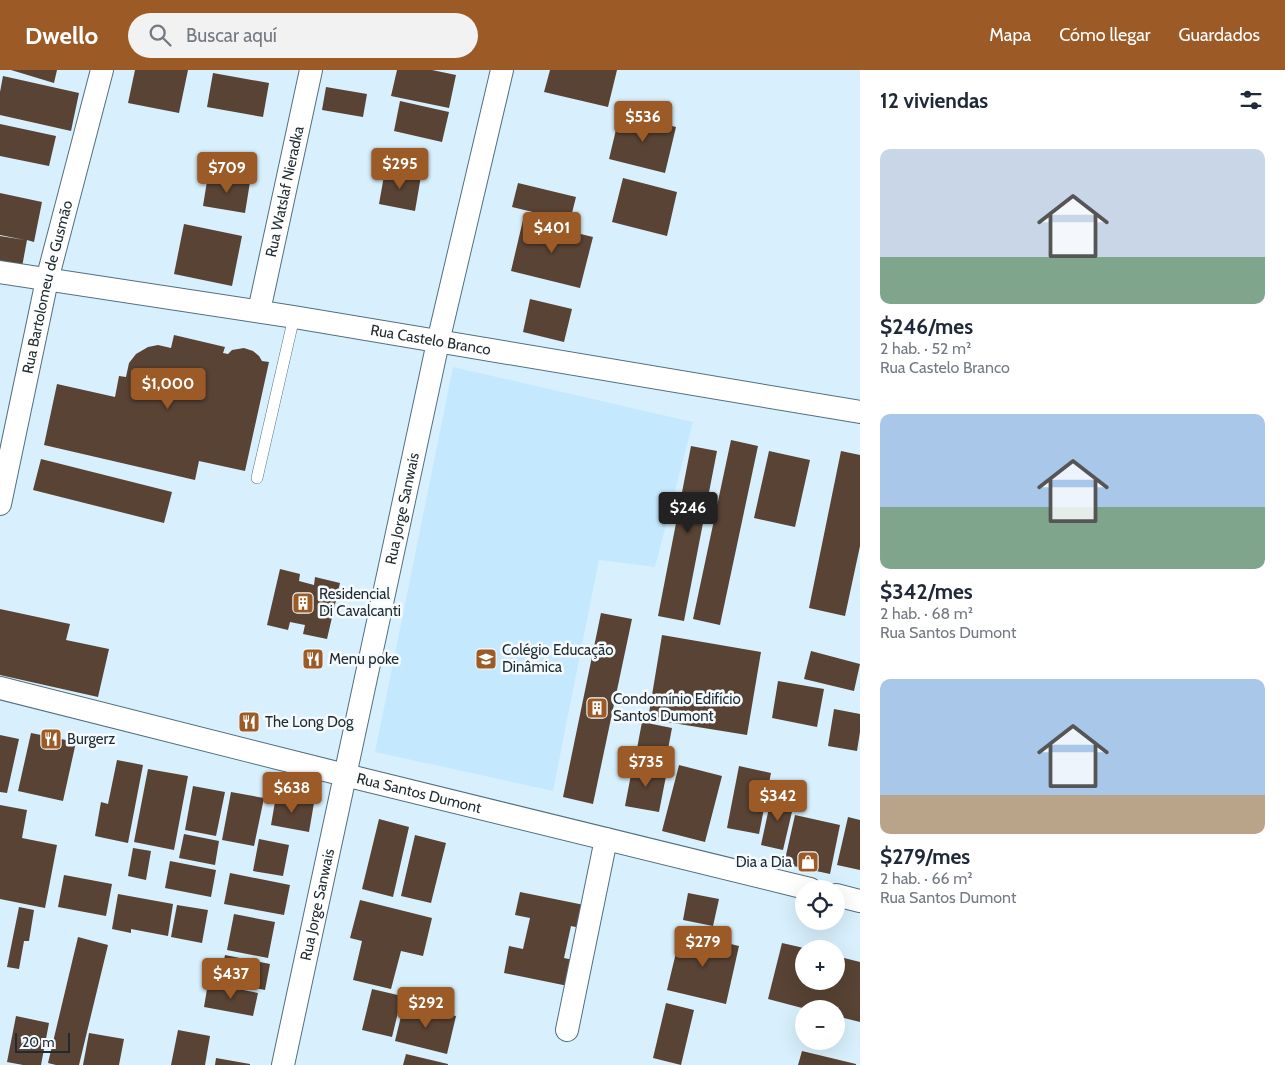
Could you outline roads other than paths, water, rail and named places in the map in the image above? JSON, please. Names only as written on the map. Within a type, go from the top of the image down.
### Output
[{"type":"street","name":"Rua Bartolomeu de Gusmão","points":[[0,504],[48,280],[102,70]]},
{"type":"street","name":"Rua Watslaf Nieradka","points":[[259,312],[311,70]]},
{"type":"street","name":"Rua Jorge Sanwais","points":[[282,1065],[438,342],[502,70]]},
{"type":"street","name":"Rua Castelo Branco","points":[[0,272],[294,317],[860,412]]},
{"type":"street","name":"Rua Santos Dumont","points":[[0,688],[795,885]]},
{"type":"street","points":[[567,1030],[606,839]]},
{"type":"street","points":[[845,897],[860,901]]},
{"type":"lane","points":[[257,478],[294,317]]},
{"type":"place","name":"Residencial Di Cavalcanti","points":[[303,603]]},
{"type":"place","name":"Menu poke","points":[[313,659]]},
{"type":"place","name":"Colégio Educação Dinâmica","points":[[486,659]]},
{"type":"place","name":"Condomínio Edifício Santos Dumont","points":[[597,708]]},
{"type":"place","name":"The Long Dog","points":[[249,722]]},
{"type":"place","name":"Burgerz","points":[[51,739]]},
{"type":"place","name":"Dia a Dia","points":[[808,862]]}]
